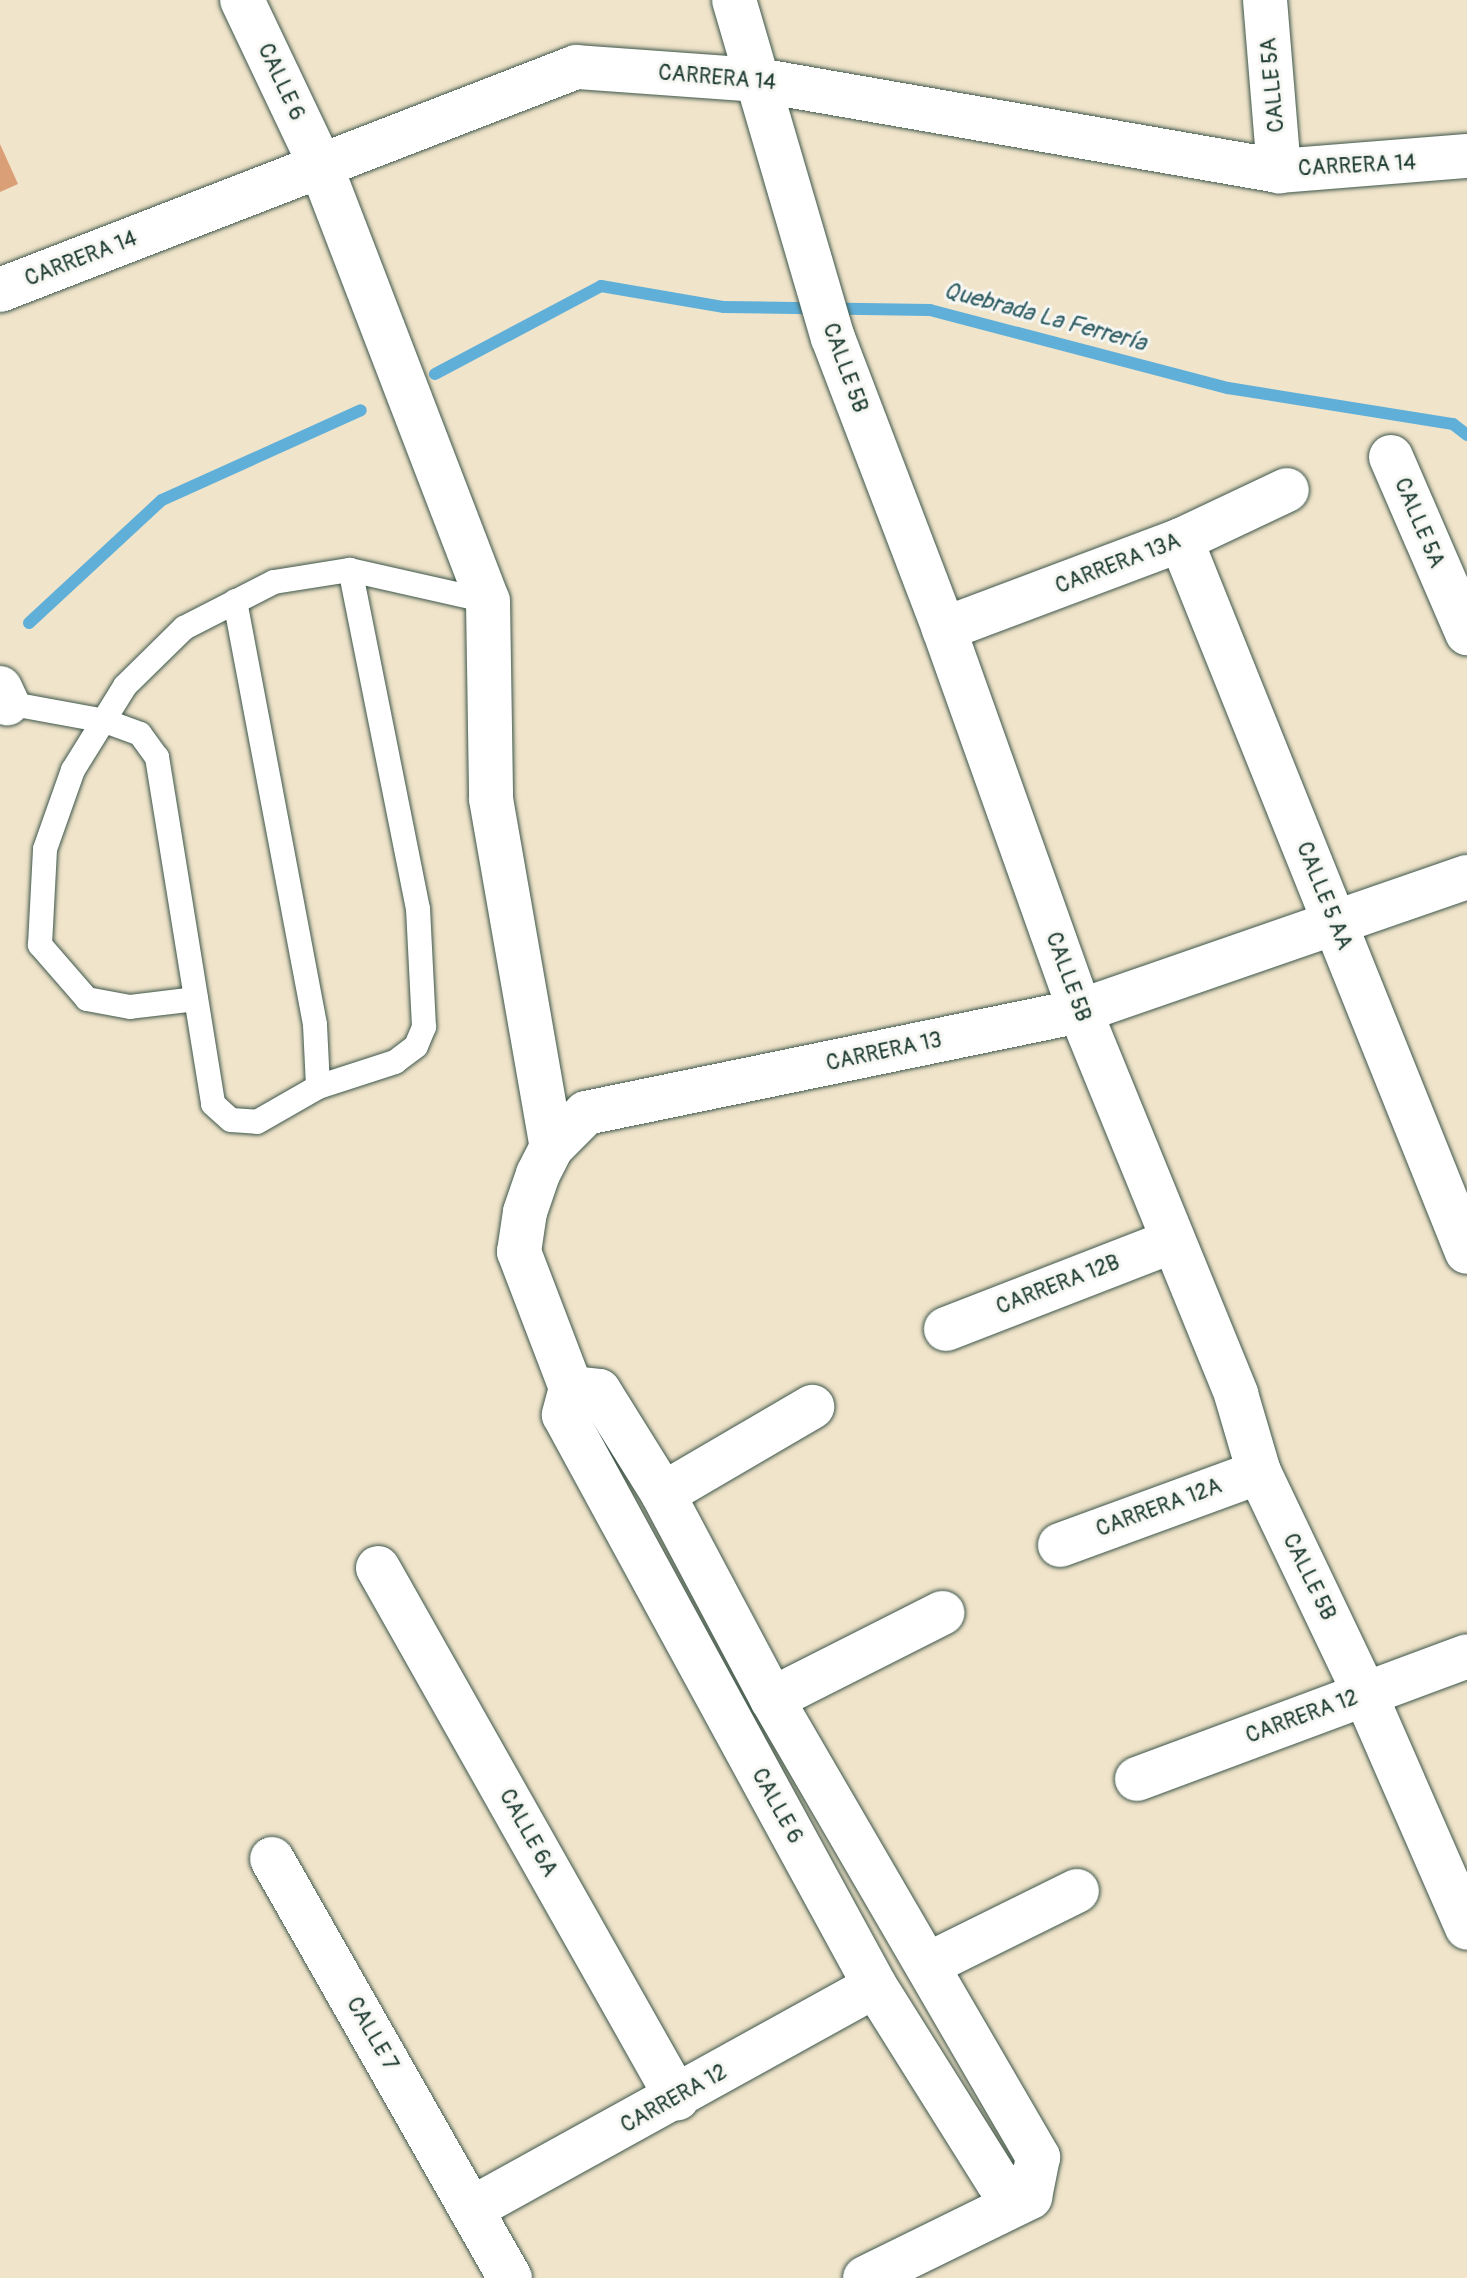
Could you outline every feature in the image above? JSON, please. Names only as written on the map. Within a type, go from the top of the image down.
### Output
[{"type":"street","name":"CALLE 6","points":[[242,0],[320,164],[488,601]]},
{"type":"street","name":"CALLE 5B","points":[[734,0],[833,338],[944,629],[1080,1011],[1170,1242],[1236,1394],[1259,1472],[1464,1910]]},
{"type":"street","name":"CALLE 5A","points":[[1265,0],[1279,171]]},
{"type":"street","name":"CARRERA 14","points":[[0,290],[271,188],[320,164],[576,67],[758,80],[1279,171],[1467,156]]},
{"type":"street","name":"CALLE 5A","points":[[1391,457],[1467,633]]},
{"type":"street","name":"CARRERA 13A","points":[[944,629],[1181,540],[1287,490]]},
{"type":"street","name":"CALLE 5 AA","points":[[1181,540],[1467,1252]]},
{"type":"street","points":[[488,601],[491,799],[552,1147]]},
{"type":"street","name":"CARRERA 13","points":[[571,1388],[519,1252],[525,1212],[552,1147],[586,1113],[1080,1011],[1336,925],[1467,877]]},
{"type":"street","name":"CARRERA 12B","points":[[946,1329],[1170,1242]]},
{"type":"street","name":"CALLE 6","points":[[571,1388],[564,1415],[875,1986],[998,2182],[1030,2197]]},
{"type":"street","points":[[571,1388],[599,1391],[663,1494],[772,1699],[929,1964],[1038,2157],[1030,2197],[865,2278]]},
{"type":"street","points":[[663,1494],[812,1407]]},
{"type":"street","name":"CARRERA 12A","points":[[1060,1545],[1259,1472]]},
{"type":"street","name":"CALLE 6A","points":[[378,1568],[677,2098]]},
{"type":"street","points":[[772,1699],[942,1613]]},
{"type":"street","name":"CARRERA 12","points":[[1137,1779],[1467,1656]]},
{"type":"street","name":"CALLE 7","points":[[272,1859],[510,2278]]},
{"type":"street","points":[[929,1964],[1077,1891]]},
{"type":"street","name":"CARRERA 12","points":[[471,2209],[875,1986]]},
{"type":"lane","points":[[3,696],[105,721],[140,734],[157,757],[213,1104],[231,1120],[257,1122],[318,1087],[395,1062],[416,1046],[424,1027],[418,909],[350,570]]},
{"type":"lane","points":[[196,999],[130,1007],[87,999],[40,945],[45,849],[73,770],[154,652],[184,628],[274,582],[350,570],[488,601]]},
{"type":"lane","points":[[235,601],[315,1025],[318,1087]]},
{"type":"building","points":[[0,144],[18,184],[0,192]]},
{"type":"waterway","name":"Quebrada La Ferrería","points":[[435,374],[601,286],[724,307],[930,310],[1228,388],[1453,424],[1467,435]]},
{"type":"waterway","name":"Quebrada La Ferrería","points":[[29,623],[162,500],[361,410]]}]
